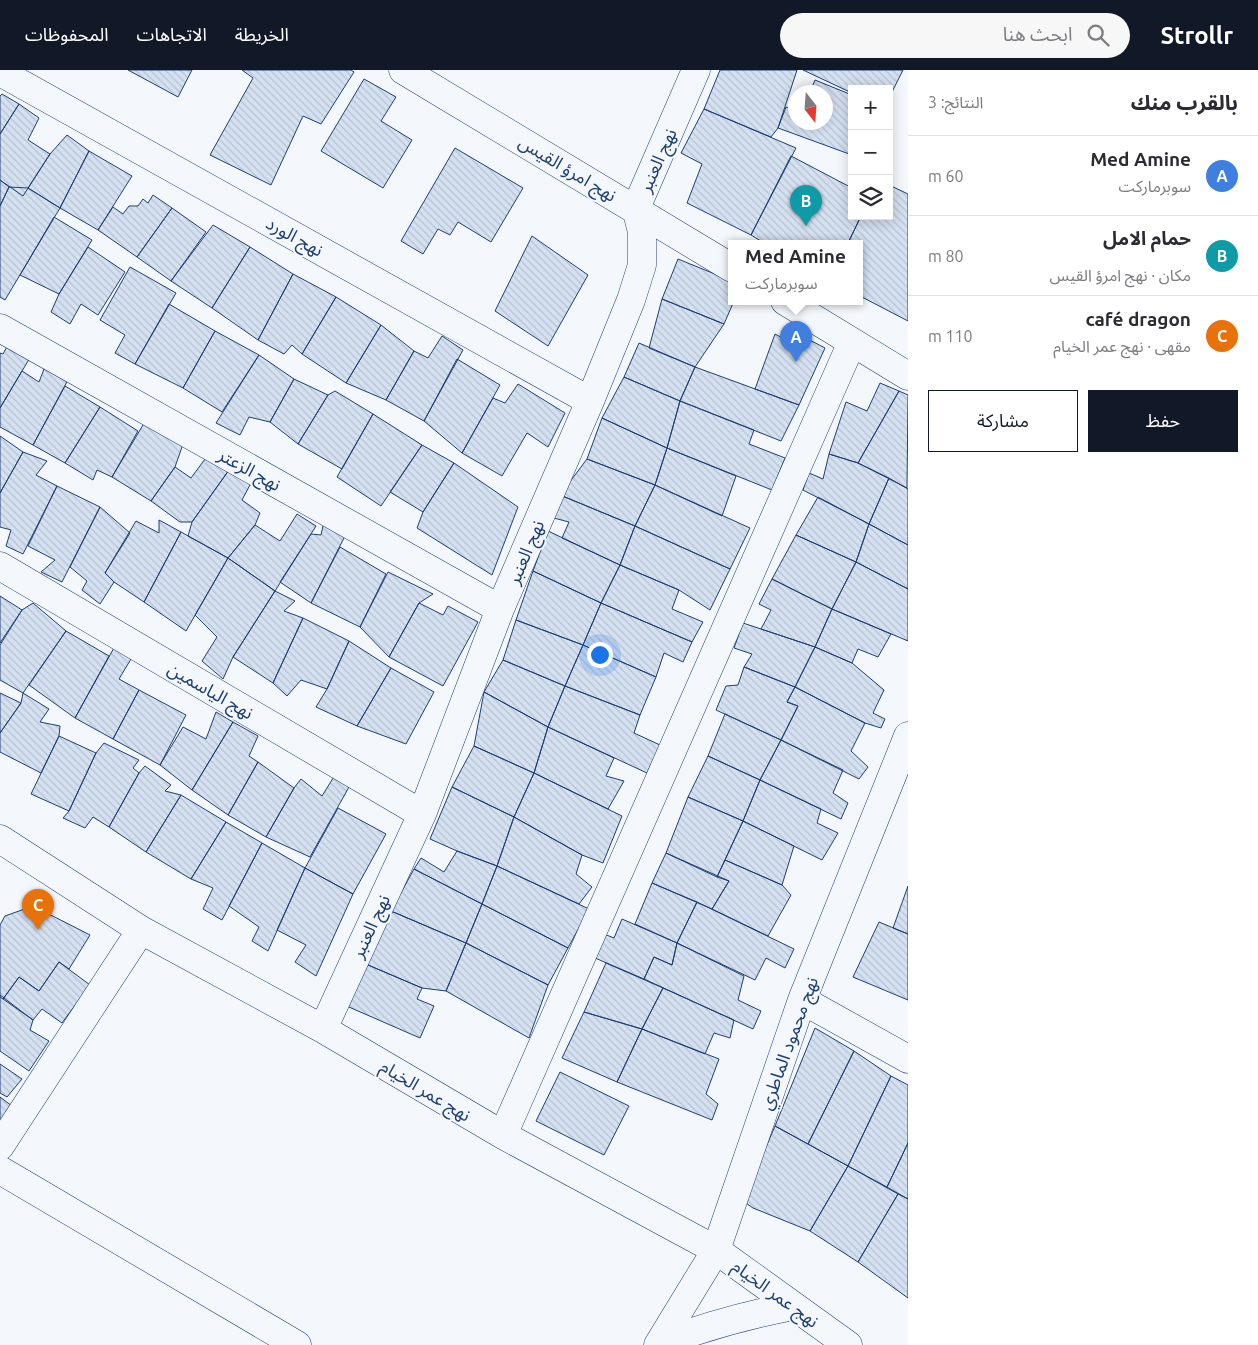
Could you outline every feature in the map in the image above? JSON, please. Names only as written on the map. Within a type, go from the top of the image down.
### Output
[{"type":"street","name":"نهج امرؤ القيس","points":[[404,70],[636,208],[728,266]]},
{"type":"street","name":"نهج العنبر","points":[[323,1029],[422,814],[500,609],[590,402],[631,300],[642,265],[642,232],[636,208],[696,70]]},
{"type":"street","name":"نهج الورد","points":[[0,72],[590,402]]},
{"type":"street","points":[[792,305],[908,376]]},
{"type":"street","name":"نهج الزعتر","points":[[0,328],[500,609]]},
{"type":"street","points":[[503,1135],[852,342]]},
{"type":"street","name":"نهج الياسمين","points":[[0,566],[422,814]]},
{"type":"street","name":"نهج محمود الماطري","points":[[659,1344],[716,1250],[802,1000],[908,736]]},
{"type":"street","name":"نهج عمر الخيام","points":[[0,840],[141,930],[323,1029],[503,1135],[716,1250],[848,1345]]},
{"type":"street","points":[[0,1146],[141,930]]},
{"type":"street","points":[[802,1000],[908,1059]]},
{"type":"street","points":[[0,1170],[297,1345]]},
{"type":"street","points":[[659,1344],[703,1327],[793,1306]]},
{"type":"building","points":[[128,70],[192,70],[178,97]]},
{"type":"building","points":[[242,70],[351,70],[354,72],[321,124],[303,116],[271,185],[210,155],[253,78]]},
{"type":"building","points":[[720,70],[797,70],[792,85],[788,85],[788,97],[778,128],[771,137],[704,109]]},
{"type":"building","points":[[803,70],[903,70],[893,90],[893,85],[848,85],[848,91]]},
{"type":"building","points":[[364,79],[396,97],[381,121],[412,140],[383,188],[321,151]]},
{"type":"building","points":[[815,80],[827,85],[813,85]]},
{"type":"building","points":[[833,87],[848,93],[848,154],[778,128],[786,107],[788,108],[788,130],[833,130]]},
{"type":"building","points":[[2,94],[19,104],[0,134],[0,96]]},
{"type":"building","points":[[19,104],[39,118],[28,140],[50,154],[23,196],[0,180],[0,134]]},
{"type":"building","points":[[704,109],[796,148],[751,235],[687,203],[702,164],[681,153]]},
{"type":"building","points":[[67,135],[89,151],[60,208],[28,188],[50,154]]},
{"type":"building","points":[[455,148],[523,188],[491,242],[458,222],[450,235],[438,229],[423,254],[401,241]]},
{"type":"building","points":[[89,151],[132,176],[98,230],[60,208]]},
{"type":"building","points":[[791,156],[848,186],[848,220],[859,220],[849,240],[759,240],[751,235]]},
{"type":"building","points":[[0,180],[9,187],[0,206]]},
{"type":"building","points":[[9,187],[28,188],[60,208],[5,300],[0,297],[0,206]]},
{"type":"building","points":[[893,187],[908,194],[908,321],[863,298],[863,240],[849,240],[859,220],[893,220]]},
{"type":"building","points":[[153,195],[172,208],[137,257],[98,230],[113,207],[123,214],[129,206],[138,206],[143,199],[148,203]]},
{"type":"building","points":[[172,208],[206,232],[171,281],[137,257]]},
{"type":"building","points":[[54,217],[92,240],[59,294],[20,275]]},
{"type":"building","points":[[213,225],[250,247],[212,308],[171,281]]},
{"type":"building","points":[[532,236],[588,275],[548,346],[495,311]]},
{"type":"building","points":[[88,247],[125,272],[98,315],[81,304],[70,324],[51,312],[59,294]]},
{"type":"building","points":[[250,247],[293,274],[258,340],[212,308]]},
{"type":"building","points":[[678,259],[728,279],[728,305],[732,305],[724,324],[662,299]]},
{"type":"building","points":[[130,267],[176,293],[135,364],[115,353],[125,335],[100,320]]},
{"type":"building","points":[[293,274],[336,297],[302,354],[292,345],[284,354],[258,340]]},
{"type":"building","points":[[336,297],[381,325],[346,383],[302,354]]},
{"type":"building","points":[[662,299],[724,324],[695,367],[649,348]]},
{"type":"building","points":[[169,304],[215,331],[183,388],[135,364]]},
{"type":"building","points":[[381,325],[414,351],[386,400],[346,383]]},
{"type":"building","points":[[215,331],[259,355],[222,412],[183,388]]},
{"type":"building","points":[[775,334],[800,347],[802,336],[825,348],[799,405],[755,389]]},
{"type":"building","points":[[442,336],[463,350],[424,421],[386,400],[414,351],[428,358]]},
{"type":"building","points":[[9,343],[31,356],[0,408],[0,353],[3,354]]},
{"type":"building","points":[[639,343],[695,367],[680,401],[624,377]]},
{"type":"building","points":[[259,355],[294,379],[270,422],[249,417],[240,435],[216,423]]},
{"type":"building","points":[[457,359],[500,385],[462,453],[424,421]]},
{"type":"building","points":[[46,364],[69,378],[33,445],[0,427],[0,408],[22,371],[39,382]]},
{"type":"building","points":[[695,367],[799,405],[781,441],[680,401]]},
{"type":"building","points":[[624,377],[680,401],[667,448],[602,418]]},
{"type":"building","points":[[294,379],[328,395],[298,444],[270,422]]},
{"type":"building","points":[[880,383],[899,391],[858,463],[829,454],[846,402],[867,411]]},
{"type":"building","points":[[518,384],[565,413],[548,447],[527,433],[502,476],[462,453],[493,398],[505,403]]},
{"type":"building","points":[[65,386],[100,407],[65,463],[33,445]]},
{"type":"building","points":[[335,391],[373,414],[342,469],[298,444],[328,395]]},
{"type":"building","points":[[899,391],[908,395],[907,488],[858,463]]},
{"type":"building","points":[[680,401],[754,430],[749,444],[785,458],[772,490],[667,448]]},
{"type":"building","points":[[100,407],[138,431],[112,477],[97,470],[93,480],[65,463]]},
{"type":"building","points":[[373,414],[422,445],[381,506],[337,477]]},
{"type":"building","points":[[602,418],[667,448],[655,485],[587,459]]},
{"type":"building","points":[[146,420],[183,444],[175,467],[151,501],[112,477]]},
{"type":"building","points":[[0,436],[23,452],[0,493]]},
{"type":"building","points":[[422,445],[454,463],[423,512],[390,492]]},
{"type":"building","points":[[667,448],[736,476],[722,516],[655,485]]},
{"type":"building","points":[[23,452],[47,461],[36,475],[57,486],[23,554],[6,546],[11,530],[0,527],[0,493]]},
{"type":"building","points":[[829,454],[858,463],[889,478],[869,524],[803,490],[809,473],[823,479]]},
{"type":"building","points":[[208,455],[229,470],[192,522],[180,522],[151,501],[175,467],[191,478]]},
{"type":"building","points":[[587,459],[655,485],[635,526],[560,495]]},
{"type":"building","points":[[454,463],[518,507],[492,575],[417,528],[423,512]]},
{"type":"building","points":[[229,470],[251,483],[242,500],[260,513],[255,525],[228,558],[188,536],[192,522]]},
{"type":"building","points":[[889,478],[908,489],[908,545],[869,524]]},
{"type":"building","points":[[655,485],[750,528],[730,569],[635,526]]},
{"type":"building","points":[[57,486],[100,507],[62,582],[41,572],[55,560],[28,546]]},
{"type":"building","points":[[560,495],[635,526],[620,565],[562,538],[569,522],[550,517]]},
{"type":"building","points":[[818,497],[869,524],[856,562],[796,535]]},
{"type":"building","points":[[100,507],[130,533],[105,573],[114,582],[100,604],[82,590],[87,581],[70,567]]},
{"type":"building","points":[[297,514],[316,526],[275,591],[228,558],[255,525],[280,541]]},
{"type":"building","points":[[159,520],[181,532],[144,602],[114,582],[105,573],[136,521],[159,533]]},
{"type":"building","points":[[324,521],[346,534],[311,603],[280,582],[311,534],[321,535]]},
{"type":"building","points":[[869,524],[908,545],[908,589],[856,562]]},
{"type":"building","points":[[635,526],[730,569],[710,610],[679,590],[620,565]]},
{"type":"building","points":[[548,531],[620,565],[601,603],[533,571]]},
{"type":"building","points":[[181,532],[228,558],[186,631],[144,602]]},
{"type":"building","points":[[796,535],[856,562],[832,609],[772,579]]},
{"type":"building","points":[[340,547],[386,574],[360,627],[311,603]]},
{"type":"building","points":[[228,558],[275,591],[233,657],[223,679],[202,661],[217,637],[195,615]]},
{"type":"building","points":[[856,562],[908,589],[908,641],[832,609]]},
{"type":"building","points":[[620,565],[679,590],[672,609],[703,622],[692,642],[601,603]]},
{"type":"building","points":[[533,571],[601,603],[583,645],[516,620]]},
{"type":"building","points":[[388,572],[433,594],[419,603],[389,657],[360,627]]},
{"type":"building","points":[[772,579],[832,609],[815,647],[761,629],[771,610],[759,604]]},
{"type":"building","points":[[275,591],[295,601],[284,611],[303,618],[273,683],[233,657]]},
{"type":"building","points":[[0,596],[22,610],[0,643]]},
{"type":"building","points":[[33,603],[66,631],[23,693],[0,680],[0,645],[22,610]]},
{"type":"building","points":[[419,603],[443,615],[448,606],[478,622],[443,686],[389,657]]},
{"type":"building","points":[[601,603],[692,642],[683,662],[664,653],[656,677],[583,645]]},
{"type":"building","points":[[832,609],[891,634],[878,657],[858,649],[852,663],[815,647]]},
{"type":"building","points":[[303,618],[349,641],[327,689],[301,680],[287,696],[273,683]]},
{"type":"building","points":[[516,620],[583,645],[565,686],[503,660]]},
{"type":"building","points":[[743,623],[815,647],[795,687],[744,667],[752,654],[734,648]]},
{"type":"building","points":[[66,631],[109,656],[75,718],[29,685]]},
{"type":"building","points":[[349,641],[391,668],[357,726],[316,707],[327,689]]},
{"type":"building","points":[[583,645],[656,677],[640,715],[565,686]]},
{"type":"building","points":[[115,646],[131,659],[119,679],[139,690],[113,739],[75,718]]},
{"type":"building","points":[[815,647],[852,663],[884,690],[873,713],[885,719],[881,728],[865,723],[795,687]]},
{"type":"building","points":[[503,660],[565,686],[548,727],[484,692]]},
{"type":"building","points":[[744,667],[795,687],[787,702],[798,706],[781,740],[716,710],[726,686],[738,685]]},
{"type":"building","points":[[391,668],[434,692],[406,744],[357,726]]},
{"type":"building","points":[[565,686],[640,715],[634,733],[660,745],[647,773],[548,727]]},
{"type":"building","points":[[795,687],[865,723],[851,751],[868,767],[859,779],[781,740],[798,706],[787,702]]},
{"type":"building","points":[[139,690],[186,715],[160,765],[113,739]]},
{"type":"building","points":[[484,692],[548,727],[534,773],[474,746]]},
{"type":"building","points":[[0,693],[21,703],[0,733]]},
{"type":"building","points":[[23,693],[49,709],[40,722],[60,726],[59,736],[41,773],[0,752],[0,733],[21,703]]},
{"type":"building","points":[[216,712],[233,722],[192,790],[160,765],[183,727],[206,739]]},
{"type":"building","points":[[725,714],[781,740],[760,780],[708,756]]},
{"type":"building","points":[[233,722],[258,736],[249,756],[258,762],[228,815],[192,790]]},
{"type":"building","points":[[548,727],[614,758],[606,776],[624,781],[608,809],[534,773]]},
{"type":"building","points":[[59,736],[96,753],[69,811],[31,794]]},
{"type":"building","points":[[781,740],[843,770],[833,793],[848,803],[841,819],[760,780]]},
{"type":"building","points":[[104,743],[139,760],[133,768],[139,773],[109,827],[93,817],[85,828],[63,818],[69,811],[96,753]]},
{"type":"building","points":[[474,746],[534,773],[514,817],[452,787]]},
{"type":"building","points":[[708,756],[760,780],[743,821],[688,797]]},
{"type":"building","points":[[258,762],[294,788],[266,837],[228,815]]},
{"type":"building","points":[[145,766],[171,785],[165,791],[181,795],[146,852],[109,827],[139,773]]},
{"type":"building","points":[[534,773],[622,816],[603,863],[582,855],[514,817]]},
{"type":"building","points":[[335,775],[349,787],[310,857],[266,837],[301,779],[322,796]]},
{"type":"building","points":[[760,780],[821,809],[817,823],[838,833],[822,860],[743,821]]},
{"type":"building","points":[[452,787],[514,817],[497,866],[430,839]]},
{"type":"building","points":[[181,795],[226,822],[191,879],[146,852]]},
{"type":"building","points":[[688,797],[743,821],[717,877],[666,853]]},
{"type":"building","points":[[338,808],[386,834],[353,894],[305,868]]},
{"type":"building","points":[[514,817],[582,855],[576,874],[592,887],[579,904],[497,866]]},
{"type":"building","points":[[743,821],[794,846],[782,885],[725,860]]},
{"type":"building","points":[[226,822],[262,843],[222,920],[203,909],[213,888],[191,879]]},
{"type":"building","points":[[262,843],[305,868],[268,951],[252,941],[259,927],[229,906]]},
{"type":"building","points":[[457,851],[497,866],[482,904],[414,869],[421,858],[444,872]]},
{"type":"building","points":[[666,853],[729,881],[712,909],[652,883]]},
{"type":"building","points":[[725,860],[782,885],[791,895],[768,936],[712,909],[729,881],[717,877]]},
{"type":"building","points":[[497,866],[589,909],[568,948],[482,904]]},
{"type":"building","points":[[305,868],[353,894],[316,976],[295,962],[306,945],[277,930]]},
{"type":"building","points":[[414,869],[482,904],[466,943],[391,911]]},
{"type":"building","points":[[652,883],[697,902],[677,943],[635,924]]},
{"type":"building","points":[[908,886],[908,934],[893,928]]},
{"type":"building","points":[[697,902],[794,949],[785,968],[766,958],[755,980],[677,943]]},
{"type":"building","points":[[482,904],[568,948],[548,985],[466,943]]},
{"type":"building","points":[[33,906],[90,935],[69,969],[59,962],[39,991],[19,977],[3,999],[0,997],[0,925],[5,916]]},
{"type":"building","points":[[391,911],[466,943],[446,991],[422,988],[361,962]]},
{"type":"building","points":[[622,919],[677,943],[672,965],[654,957],[644,979],[588,955],[599,932],[614,938]]},
{"type":"building","points":[[879,922],[908,934],[908,1000],[853,977]]},
{"type":"building","points":[[466,943],[548,985],[529,1038],[446,991]]},
{"type":"building","points":[[677,943],[744,976],[738,1000],[761,1011],[753,1029],[644,979],[654,957],[672,965]]},
{"type":"building","points":[[59,962],[90,985],[62,1023],[42,1009],[33,1020],[3,999],[19,977],[39,991]]},
{"type":"building","points":[[361,962],[422,988],[417,999],[434,1006],[420,1038],[342,1004]]},
{"type":"building","points":[[606,963],[663,988],[642,1029],[584,1012]]},
{"type":"building","points":[[663,988],[734,1020],[730,1038],[714,1033],[705,1054],[642,1029]]},
{"type":"building","points":[[0,995],[33,1020],[30,1030],[49,1041],[29,1071],[0,1051]]},
{"type":"building","points":[[584,1012],[642,1029],[617,1082],[562,1058]]},
{"type":"building","points":[[815,1028],[854,1051],[808,1144],[775,1126]]},
{"type":"building","points":[[642,1029],[719,1059],[706,1094],[718,1104],[712,1120],[617,1082]]},
{"type":"building","points":[[854,1051],[891,1076],[848,1166],[808,1144]]},
{"type":"building","points":[[0,1064],[22,1079],[7,1097],[0,1093]]},
{"type":"building","points":[[560,1072],[629,1106],[604,1155],[536,1121]]},
{"type":"building","points":[[891,1076],[908,1085],[908,1143],[887,1187],[848,1166]]},
{"type":"building","points":[[0,1097],[12,1106],[0,1124]]},
{"type":"building","points":[[775,1126],[848,1166],[810,1231],[753,1208],[743,1201]]},
{"type":"building","points":[[908,1143],[908,1199],[887,1187]]},
{"type":"building","points":[[848,1166],[898,1194],[858,1262],[810,1231]]},
{"type":"building","points":[[898,1194],[908,1199],[908,1298],[858,1262]]},
{"type":"place","name":"حمام الامل","points":[[806,226]]},
{"type":"place","name":"Med Amine","points":[[796,362]]},
{"type":"place","name":"café dragon","points":[[38,930]]}]
